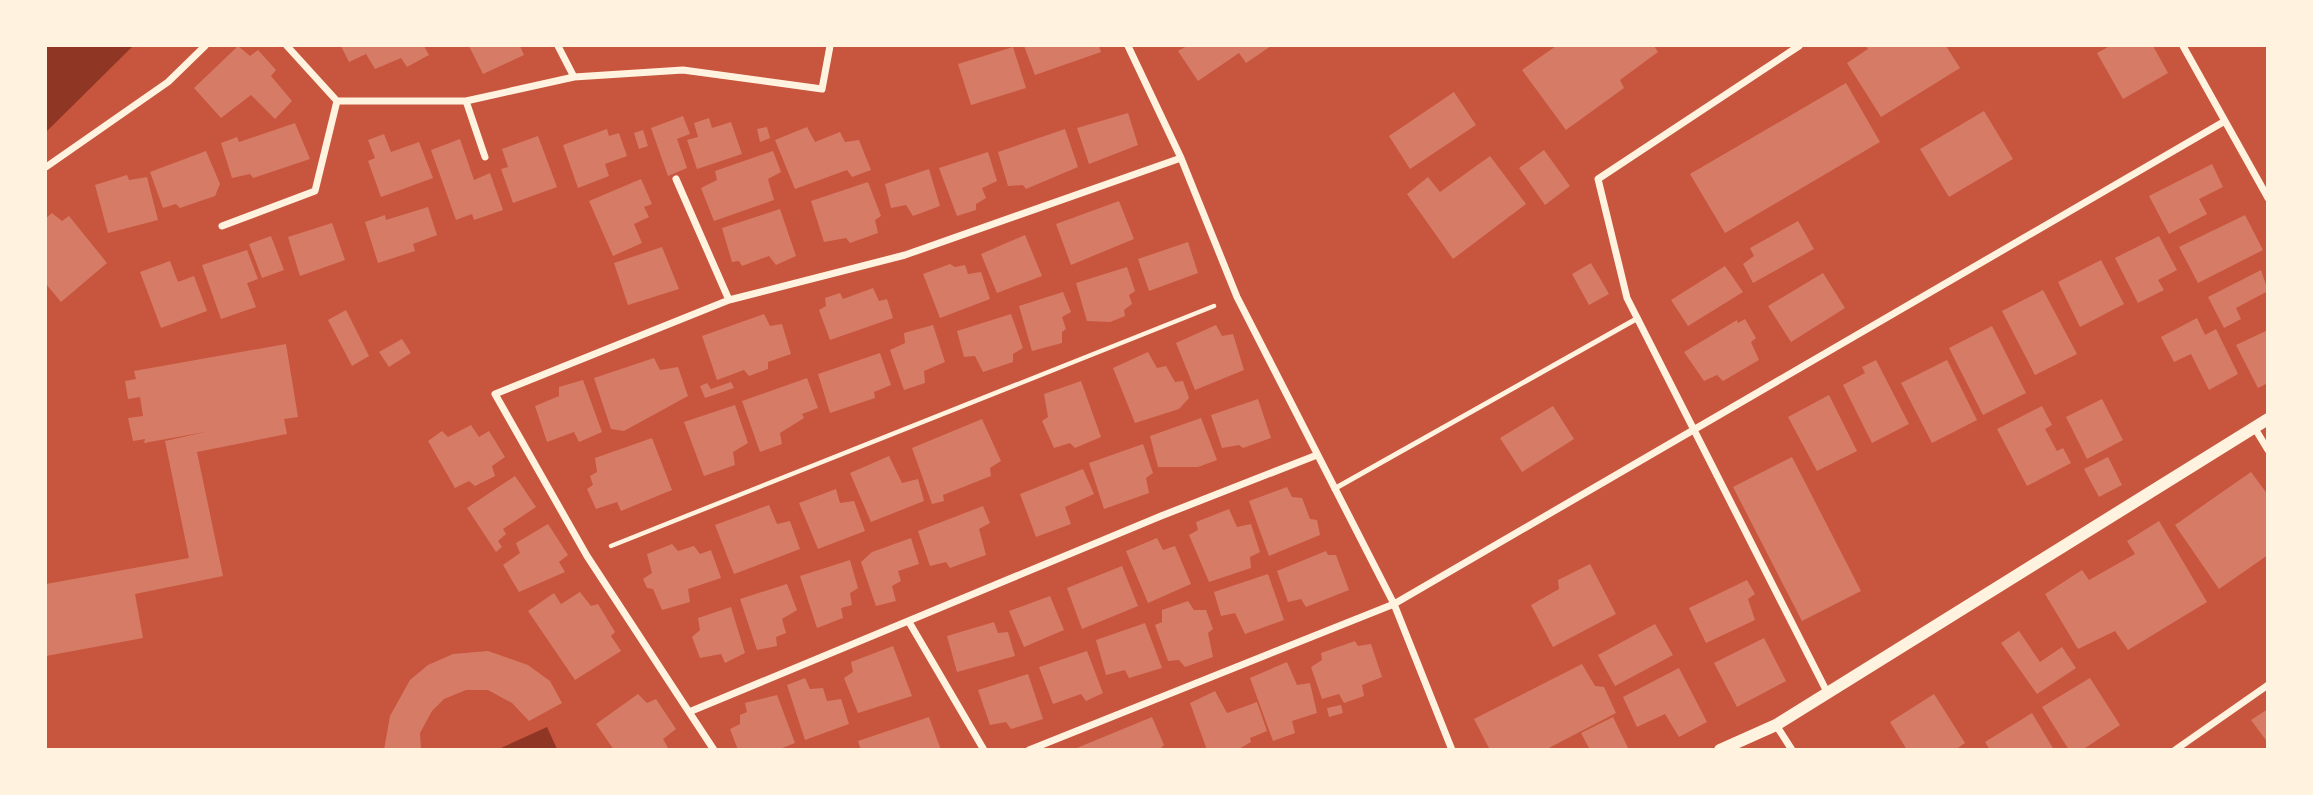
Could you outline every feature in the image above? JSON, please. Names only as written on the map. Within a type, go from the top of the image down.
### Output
[{"type":"street","points":[[46,167],[169,82],[205,46]]},
{"type":"street","points":[[287,46],[337,101],[466,101],[573,77],[683,70],[822,89],[830,46]]},
{"type":"street","points":[[558,46],[573,77]]},
{"type":"street","points":[[1128,46],[1181,158],[1237,297],[1394,604],[1451,750]]},
{"type":"street","points":[[1799,46],[1598,179],[1627,298],[1827,692]]},
{"type":"street","points":[[2183,46],[2267,198]]},
{"type":"street","points":[[222,226],[315,191],[337,101]]},
{"type":"street","points":[[466,101],[485,157]]},
{"type":"street","points":[[1029,750],[1394,604],[2225,121]]},
{"type":"street","points":[[714,750],[587,556],[495,394],[729,300],[905,255],[1181,158]]},
{"type":"street","points":[[676,179],[729,300]]},
{"type":"street","points":[[1720,750],[1776,725],[2267,419]]},
{"type":"street","points":[[2254,427],[2267,450]]},
{"type":"street","points":[[690,712],[1161,516],[1317,455]]},
{"type":"street","points":[[909,622],[984,750]]},
{"type":"street","points":[[2175,750],[2267,685]]},
{"type":"street","points":[[1776,725],[1792,750]]},
{"type":"lane","points":[[1334,489],[1638,318]]},
{"type":"path","points":[[587,556],[1237,297]]},
{"type":"shaded area","points":[[46,46],[133,46],[46,132]]},
{"type":"shaded area","points":[[547,727],[557,749],[501,748]]},
{"type":"building","points":[[238,46],[250,56],[258,50],[276,70],[271,76],[292,101],[275,119],[251,95],[221,118],[194,88]]},
{"type":"building","points":[[341,46],[424,46],[429,55],[407,67],[401,58],[375,69],[366,54],[349,62]]},
{"type":"building","points":[[469,46],[520,46],[524,55],[483,74]]},
{"type":"building","points":[[1024,46],[1099,46],[1101,52],[1035,75]]},
{"type":"building","points":[[1187,46],[1271,46],[1246,63],[1239,53],[1198,81],[1178,51]]},
{"type":"building","points":[[1556,46],[1654,46],[1658,52],[1620,80],[1624,88],[1566,130],[1522,70]]},
{"type":"building","points":[[1866,46],[1946,46],[1960,68],[1881,117],[1847,63],[1868,49]]},
{"type":"building","points":[[2110,46],[2153,46],[2168,73],[2123,99],[2097,53]]},
{"type":"building","points":[[1013,47],[1026,88],[971,105],[958,64]]},
{"type":"building","points":[[1846,83],[1880,142],[1725,233],[1690,174]]},
{"type":"building","points":[[1454,92],[1476,125],[1410,169],[1389,136]]},
{"type":"building","points":[[1984,111],[2013,159],[1949,197],[1920,149]]},
{"type":"building","points":[[1128,113],[1138,145],[1089,164],[1077,128]]},
{"type":"building","points":[[683,116],[690,134],[677,139],[687,168],[668,176],[651,128]]},
{"type":"building","points":[[709,118],[712,128],[731,122],[742,154],[697,169],[687,140],[698,137],[694,123]]},
{"type":"building","points":[[295,123],[310,159],[253,178],[250,174],[232,178],[221,143],[237,137],[239,142]]},
{"type":"building","points":[[767,127],[770,138],[760,142],[757,129]]},
{"type":"building","points":[[807,127],[815,142],[840,132],[845,142],[859,140],[871,170],[852,177],[847,170],[795,189],[775,140]]},
{"type":"building","points":[[607,129],[609,136],[619,133],[627,156],[605,164],[609,176],[578,188],[563,145]]},
{"type":"building","points":[[1065,129],[1078,167],[1026,189],[1023,185],[1008,186],[998,152]]},
{"type":"building","points":[[643,130],[648,146],[639,149],[634,133]]},
{"type":"building","points":[[384,134],[391,152],[419,142],[433,178],[381,197],[368,161],[375,158],[368,140]]},
{"type":"building","points":[[538,136],[557,187],[513,203],[501,169],[508,167],[502,149]]},
{"type":"building","points":[[460,139],[474,180],[490,173],[503,210],[474,220],[472,214],[456,220],[431,150]]},
{"type":"building","points":[[1544,150],[1570,186],[1545,205],[1519,168]]},
{"type":"building","points":[[206,151],[220,184],[215,196],[180,208],[176,204],[163,208],[150,172]]},
{"type":"building","points":[[773,151],[781,172],[768,179],[774,200],[714,221],[701,188],[717,180],[715,171]]},
{"type":"building","points":[[988,152],[997,181],[982,188],[986,198],[976,204],[976,210],[957,216],[939,168]]},
{"type":"building","points":[[1490,156],[1526,204],[1453,259],[1407,194],[1428,177],[1440,192]]},
{"type":"building","points":[[2212,164],[2223,187],[2199,199],[2207,214],[2169,234],[2149,196]]},
{"type":"building","points":[[929,169],[940,206],[913,216],[906,205],[891,208],[885,184]]},
{"type":"building","points":[[127,175],[129,180],[147,177],[158,220],[108,233],[95,185]]},
{"type":"building","points":[[641,179],[652,204],[644,207],[649,217],[634,224],[642,243],[613,256],[589,201]]},
{"type":"building","points":[[868,182],[881,216],[875,220],[878,233],[850,243],[846,238],[824,242],[811,201]]},
{"type":"building","points":[[1119,201],[1134,239],[1071,265],[1056,224]]},
{"type":"building","points":[[428,207],[437,235],[413,244],[415,251],[378,263],[365,222],[385,215],[386,220]]},
{"type":"building","points":[[780,209],[796,256],[776,265],[769,256],[742,266],[739,261],[732,262],[722,228]]},
{"type":"building","points":[[52,213],[62,221],[69,216],[107,263],[61,302],[46,284],[46,218]]},
{"type":"building","points":[[2245,215],[2263,250],[2198,283],[2179,247]]},
{"type":"building","points":[[1798,221],[1814,249],[1753,283],[1743,264],[1754,256],[1750,248]]},
{"type":"building","points":[[332,223],[345,260],[300,276],[288,237]]},
{"type":"building","points":[[1025,235],[1042,276],[997,293],[981,254]]},
{"type":"building","points":[[271,236],[284,270],[262,278],[249,244]]},
{"type":"building","points":[[2159,236],[2177,270],[2158,280],[2164,290],[2138,303],[2115,258]]},
{"type":"building","points":[[1188,242],[1198,273],[1149,291],[1138,259]]},
{"type":"building","points":[[662,247],[679,289],[628,305],[614,263]]},
{"type":"building","points":[[247,250],[258,279],[247,283],[256,307],[221,319],[202,265]]},
{"type":"building","points":[[2101,260],[2124,304],[2080,327],[2058,282]]},
{"type":"building","points":[[170,261],[178,282],[194,276],[207,311],[161,328],[140,272]]},
{"type":"building","points":[[1591,263],[1609,294],[1589,305],[1572,274]]},
{"type":"building","points":[[950,264],[955,267],[965,265],[968,274],[981,272],[990,299],[940,318],[923,274]]},
{"type":"building","points":[[1725,266],[1743,292],[1688,326],[1671,300]]},
{"type":"building","points":[[1127,267],[1135,291],[1129,295],[1132,304],[1124,310],[1125,316],[1110,322],[1087,321],[1076,283]]},
{"type":"building","points":[[2261,270],[2268,291],[2236,308],[2241,319],[2224,328],[2208,297]]},
{"type":"building","points":[[1823,273],[1845,308],[1791,342],[1768,306]]},
{"type":"building","points":[[873,288],[879,301],[887,299],[893,318],[830,340],[819,310],[826,306],[825,298],[840,293],[843,299]]},
{"type":"building","points":[[2043,290],[2077,354],[2035,375],[2002,311]]},
{"type":"building","points":[[1063,292],[1071,312],[1062,317],[1066,329],[1062,332],[1062,343],[1032,351],[1019,306]]},
{"type":"building","points":[[346,310],[369,356],[352,366],[328,320]]},
{"type":"building","points":[[764,314],[770,326],[782,324],[791,354],[768,362],[768,369],[749,376],[744,370],[717,380],[702,336]]},
{"type":"building","points":[[1011,314],[1023,348],[1013,354],[1013,362],[983,372],[975,356],[964,357],[957,331]]},
{"type":"building","points":[[2197,318],[2205,335],[2216,329],[2238,374],[2209,390],[2191,354],[2174,362],[2161,337]]},
{"type":"building","points":[[1745,319],[1756,338],[1751,342],[1759,360],[1723,381],[1717,375],[1704,381],[1684,352],[1737,320],[1738,323]]},
{"type":"building","points":[[933,325],[945,362],[924,371],[925,383],[904,390],[890,350],[905,343],[904,333]]},
{"type":"building","points":[[1216,325],[1222,336],[1233,334],[1244,370],[1195,390],[1176,343]]},
{"type":"building","points":[[1992,326],[2026,393],[1983,415],[1949,348]]},
{"type":"building","points":[[2268,330],[2268,383],[2258,388],[2236,345]]},
{"type":"building","points":[[402,339],[411,353],[389,367],[379,352]]},
{"type":"building","points":[[286,344],[298,417],[284,419],[287,434],[197,452],[223,576],[135,594],[143,638],[46,656],[46,584],[189,558],[165,441],[205,432],[144,443],[145,439],[133,441],[128,418],[143,416],[140,397],[128,399],[125,381],[136,379],[134,371]]},
{"type":"building","points":[[1148,352],[1157,368],[1166,366],[1175,382],[1183,381],[1189,398],[1179,409],[1135,423],[1113,368]]},
{"type":"building","points":[[880,353],[891,385],[874,392],[875,398],[830,413],[818,374]]},
{"type":"building","points":[[654,358],[660,370],[678,367],[688,396],[624,431],[611,429],[594,378]]},
{"type":"building","points":[[1876,360],[1909,424],[1872,443],[1843,385],[1865,373],[1862,367]]},
{"type":"building","points":[[1947,360],[1977,420],[1932,443],[1901,383]]},
{"type":"building","points":[[807,378],[818,408],[802,414],[804,418],[780,433],[782,444],[760,452],[742,401]]},
{"type":"building","points":[[583,380],[602,432],[579,442],[574,432],[547,442],[535,406],[559,396],[559,387]]},
{"type":"building","points":[[1081,381],[1101,437],[1075,448],[1070,443],[1054,448],[1042,421],[1048,417],[1044,394]]},
{"type":"building","points":[[731,382],[734,388],[705,398],[700,386],[707,383],[711,389]]},
{"type":"building","points":[[1829,395],[1857,451],[1817,471],[1788,417]]},
{"type":"building","points":[[1258,399],[1271,438],[1243,448],[1239,445],[1222,448],[1211,415]]},
{"type":"building","points":[[2102,399],[2123,440],[2087,459],[2066,417]]},
{"type":"building","points":[[735,405],[748,443],[733,452],[735,465],[704,476],[684,422]]},
{"type":"building","points":[[1553,406],[1574,439],[1522,472],[1500,438]]},
{"type":"building","points":[[2042,406],[2052,425],[2045,429],[2057,451],[2063,448],[2071,463],[2027,486],[1997,429]]},
{"type":"building","points":[[1201,418],[1217,460],[1198,467],[1158,467],[1150,436]]},
{"type":"building","points":[[982,419],[1001,461],[990,468],[991,476],[943,495],[944,501],[932,504],[912,448]]},
{"type":"building","points":[[471,425],[479,437],[489,431],[505,457],[492,466],[495,476],[475,486],[469,481],[455,488],[428,441],[442,431],[448,437]]},
{"type":"building","points":[[652,438],[672,490],[621,511],[617,502],[596,509],[587,489],[593,485],[590,476],[597,472],[595,458]]},
{"type":"building","points":[[1143,444],[1153,473],[1146,478],[1149,493],[1104,509],[1089,463]]},
{"type":"building","points":[[889,456],[902,483],[918,479],[924,501],[871,522],[850,473]]},
{"type":"building","points":[[1792,457],[1861,591],[1802,621],[1733,487]]},
{"type":"building","points":[[2108,457],[2122,485],[2099,497],[2084,469]]},
{"type":"building","points":[[1083,469],[1094,494],[1065,507],[1071,524],[1036,537],[1020,494]]},
{"type":"building","points":[[2251,472],[2268,495],[2268,555],[2219,589],[2175,525]]},
{"type":"building","points":[[515,476],[536,507],[503,529],[506,534],[498,541],[502,547],[496,552],[467,508]]},
{"type":"building","points":[[1287,487],[1292,497],[1302,498],[1310,519],[1317,520],[1320,535],[1269,556],[1249,501]]},
{"type":"building","points":[[836,489],[840,503],[854,501],[865,531],[818,549],[799,503]]},
{"type":"building","points":[[769,505],[777,524],[790,521],[800,549],[734,574],[715,525]]},
{"type":"building","points":[[983,506],[990,523],[979,529],[986,555],[950,568],[946,562],[930,566],[918,531]]},
{"type":"building","points":[[1229,509],[1237,527],[1251,524],[1260,552],[1250,557],[1251,568],[1209,582],[1189,535],[1198,530],[1196,522]]},
{"type":"building","points":[[2159,521],[2207,602],[2128,650],[2115,631],[2078,649],[2045,594],[2082,570],[2089,580],[2135,554],[2127,541]]},
{"type":"building","points":[[548,524],[568,555],[559,562],[565,572],[519,592],[503,565],[520,553],[516,543]]},
{"type":"building","points":[[911,538],[919,564],[898,571],[901,581],[892,586],[896,601],[876,606],[861,562],[872,552]]},
{"type":"building","points":[[1157,538],[1163,550],[1175,546],[1191,584],[1148,603],[1126,551]]},
{"type":"building","points":[[672,544],[678,551],[694,546],[700,554],[711,550],[721,578],[688,589],[690,602],[662,610],[653,589],[647,588],[643,579],[652,573],[647,554]]},
{"type":"building","points":[[1326,551],[1328,555],[1336,555],[1349,590],[1306,607],[1301,599],[1288,602],[1277,571]]},
{"type":"building","points":[[850,560],[858,588],[850,593],[852,605],[841,608],[843,618],[817,628],[800,576]]},
{"type":"building","points":[[1590,564],[1616,614],[1553,647],[1531,605],[1559,589],[1558,580]]},
{"type":"building","points":[[1122,566],[1138,606],[1082,629],[1067,588]]},
{"type":"building","points":[[1268,574],[1284,620],[1245,634],[1235,613],[1221,616],[1214,592]]},
{"type":"building","points":[[1747,580],[1755,594],[1748,599],[1755,620],[1706,643],[1689,608]]},
{"type":"building","points":[[787,584],[797,610],[782,619],[786,633],[776,637],[777,646],[757,650],[740,599]]},
{"type":"building","points":[[580,592],[591,606],[598,604],[615,632],[611,636],[621,651],[575,680],[528,611],[554,593],[561,604]]},
{"type":"building","points":[[1050,596],[1064,630],[1024,647],[1009,611]]},
{"type":"building","points":[[1188,601],[1194,610],[1206,610],[1213,629],[1208,633],[1213,657],[1185,667],[1179,660],[1168,661],[1155,625],[1162,622],[1162,610]]},
{"type":"building","points":[[731,607],[745,653],[725,663],[721,654],[700,658],[692,637],[700,630],[698,618]]},
{"type":"building","points":[[994,622],[998,633],[1008,632],[1015,656],[957,672],[947,636]]},
{"type":"building","points":[[1145,623],[1162,668],[1129,678],[1125,670],[1106,675],[1096,640]]},
{"type":"building","points":[[1655,624],[1673,655],[1615,686],[1598,655]]},
{"type":"building","points":[[2019,631],[2040,662],[2062,647],[2076,668],[2037,694],[2001,643]]},
{"type":"building","points":[[1764,638],[1786,681],[1737,707],[1714,663]]},
{"type":"building","points":[[1355,641],[1358,646],[1371,644],[1382,677],[1362,685],[1364,696],[1344,703],[1339,694],[1322,699],[1311,667],[1322,660],[1321,653]]},
{"type":"building","points":[[893,646],[912,696],[858,713],[844,678],[853,672],[851,662]]},
{"type":"building","points":[[488,651],[528,665],[550,681],[562,703],[529,721],[512,703],[488,690],[466,690],[444,699],[432,711],[420,733],[421,750],[384,750],[390,716],[410,680],[428,665],[453,654]]},
{"type":"building","points":[[1087,651],[1103,693],[1086,701],[1081,694],[1053,704],[1039,667]]},
{"type":"building","points":[[1287,662],[1297,685],[1310,683],[1317,713],[1292,721],[1295,733],[1273,741],[1250,678]]},
{"type":"building","points":[[1582,664],[1595,686],[1604,687],[1616,713],[1545,750],[1490,750],[1474,719]]},
{"type":"building","points":[[1679,668],[1707,722],[1679,737],[1665,714],[1637,727],[1623,697]]},
{"type":"building","points":[[1028,674],[1043,719],[1011,729],[1006,722],[990,725],[978,690]]},
{"type":"building","points":[[805,678],[810,689],[823,688],[827,701],[841,699],[849,724],[805,740],[787,685]]},
{"type":"building","points":[[2090,678],[2120,725],[2082,750],[2069,750],[2042,707]]},
{"type":"building","points":[[1215,691],[1227,713],[1257,702],[1267,731],[1250,738],[1251,742],[1237,750],[1207,750],[1190,703]]},
{"type":"building","points":[[638,694],[647,703],[656,699],[676,729],[663,739],[668,748],[665,750],[614,750],[596,724]]},
{"type":"building","points":[[1934,694],[1965,743],[1955,750],[1907,750],[1890,722]]},
{"type":"building","points":[[777,695],[795,743],[777,750],[738,750],[730,729],[740,724],[740,715],[747,712],[745,703]]},
{"type":"building","points":[[1341,705],[1343,713],[1329,717],[1327,708]]},
{"type":"building","points":[[2268,709],[2268,743],[2251,720]]},
{"type":"building","points":[[2032,713],[2054,750],[1990,750],[1985,742]]},
{"type":"building","points":[[929,717],[941,750],[861,750],[858,741]]},
{"type":"building","points":[[1152,717],[1164,745],[1159,750],[1072,750]]},
{"type":"building","points":[[1613,717],[1629,750],[1590,750],[1581,733]]}]
